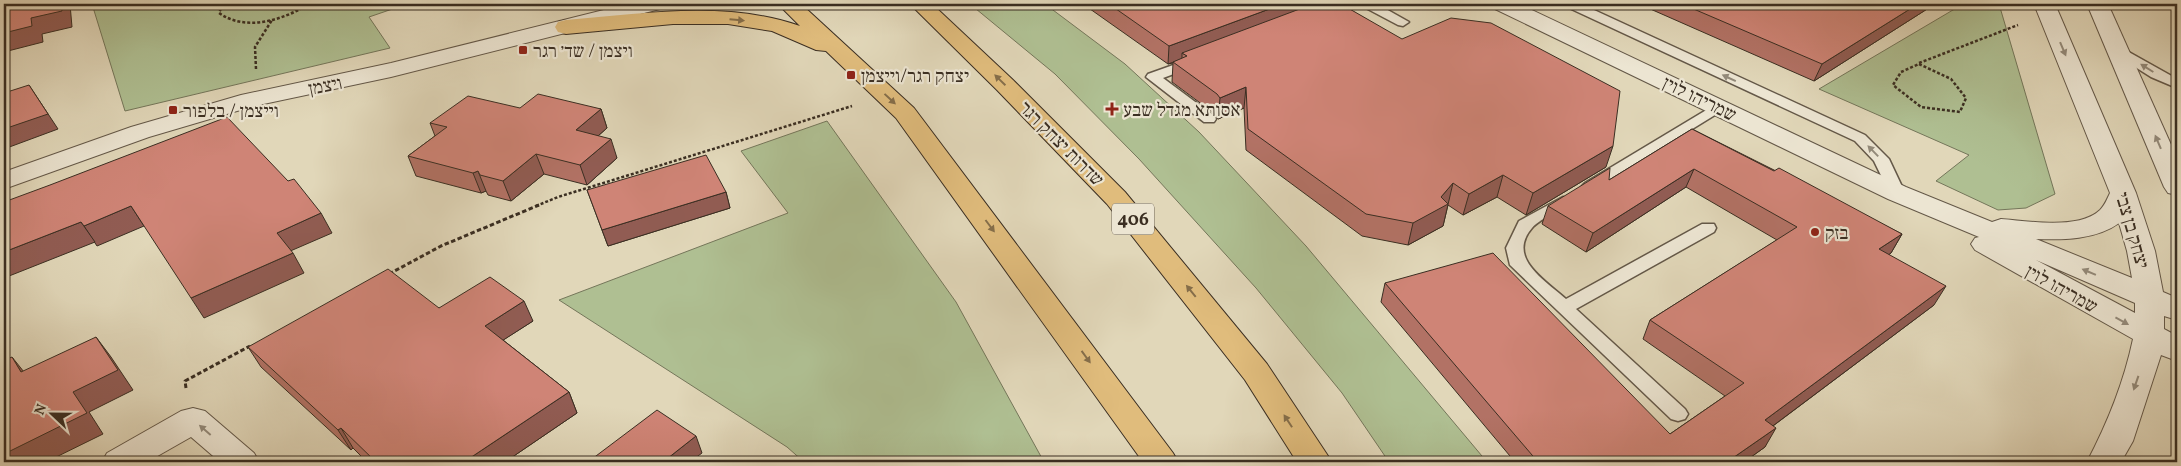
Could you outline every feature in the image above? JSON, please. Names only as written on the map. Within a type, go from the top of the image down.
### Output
[{"type":"main road","points":[[566,27],[616,4]]},
{"type":"main road","points":[[789,4],[905,113],[1161,462]]},
{"type":"main road","name":"שדרות יצחק רגר","points":[[920,4],[1005,85],[1116,198],[1256,372],[1315,462]]},
{"type":"main road","points":[[566,27],[676,18],[733,19],[778,26],[842,53]]},
{"type":"street","name":"ויצמן","points":[[4,181],[140,132],[263,97],[391,70],[652,4]]},
{"type":"street","name":"שמריהו לוין","points":[[1502,4],[1897,193],[2177,310]]},
{"type":"street","name":"יצחק בן צבי","points":[[2045,4],[2124,193],[2141,251],[2150,298],[2149,336],[2144,360],[2116,441],[2104,462]]},
{"type":"street","points":[[2097,4],[2177,187]]},
{"type":"street","name":"שמריהו לוין","points":[[1897,193],[2177,350]]},
{"type":"street","points":[[1978,226],[2034,230],[2076,230],[2106,220],[2116,209],[2124,193]]},
{"type":"street","points":[[119,462],[194,420],[242,462]]},
{"type":"lane","points":[[1368,4],[1403,22]]},
{"type":"lane","points":[[1571,4],[1860,138],[1881,159],[1897,193]]},
{"type":"lane","points":[[2118,50],[2156,74],[2177,84]]},
{"type":"lane","points":[[1207,56],[1153,77],[1209,119]]},
{"type":"lane","points":[[1678,414],[1518,265],[1514,248],[1526,225],[1718,107]]},
{"type":"lane","points":[[1564,308],[1708,228]]},
{"type":"path","points":[[223,4],[220,13],[225,18],[235,22],[272,20],[309,4]]},
{"type":"path","points":[[263,97],[256,64],[255,47],[272,20]]},
{"type":"path","points":[[1919,64],[1951,79],[1966,98],[1960,112],[1921,107],[1893,85],[1901,72],[1919,64],[2018,25]]},
{"type":"path","points":[[388,274],[441,246],[558,197],[886,96]]},
{"type":"path","points":[[194,420],[185,381],[256,344]]},
{"type":"green space","points":[[92,4],[407,4],[369,17],[390,48],[125,111]]},
{"type":"green space","points":[[970,4],[1045,4],[1125,64],[1199,132],[1306,246],[1487,462],[1389,462],[1342,393],[1256,288],[1139,159],[1055,74]]},
{"type":"green space","points":[[1951,4],[1999,4],[2055,194],[2026,208],[1998,210],[1936,181],[1969,155],[1819,89],[1958,7]]},
{"type":"green space","points":[[827,121],[956,302],[1044,462],[804,462],[787,447],[559,300],[788,213],[741,151]]},
{"type":"building","points":[[4,4],[61,4],[62,11],[31,18],[32,26],[4,33]]},
{"type":"building","points":[[1109,4],[1283,4],[1169,46]]},
{"type":"building","points":[[1313,4],[1341,4],[1402,39],[1451,18],[1491,23],[1620,91],[1613,146],[1533,193],[1503,175],[1469,194],[1453,183],[1441,197],[1448,204],[1413,223],[1366,214],[1248,129],[1246,87],[1220,98],[1173,62],[1187,56],[1182,53]]},
{"type":"building","points":[[1682,4],[1918,4],[1822,64]]},
{"type":"building","points":[[29,85],[48,114],[4,129],[4,93]]},
{"type":"building","points":[[538,94],[601,109],[576,130],[611,139],[580,165],[536,154],[503,181],[480,175],[478,171],[473,173],[408,156],[447,127],[430,123],[468,96],[520,108]]},
{"type":"building","points":[[227,117],[288,181],[294,179],[321,213],[277,233],[293,253],[191,298],[131,206],[84,226],[81,222],[4,252],[4,202]]},
{"type":"building","points":[[1692,129],[1774,171],[1779,168],[1902,234],[1879,249],[1946,286],[1765,420],[1776,428],[1727,462],[1538,462],[1385,283],[1493,253],[1670,434],[1744,383],[1650,320],[1797,227],[1694,169],[1593,233],[1548,206],[1610,168],[1609,180]]},
{"type":"building","points":[[706,155],[726,192],[602,230],[587,190]]},
{"type":"building","points":[[388,269],[439,308],[490,277],[524,301],[485,326],[569,392],[464,462],[376,462],[341,428],[338,430],[248,347]]},
{"type":"building","points":[[96,337],[118,370],[73,392],[87,413],[4,454],[4,355],[7,359],[12,357],[21,372]]},
{"type":"building","points":[[657,410],[696,436],[663,462],[588,462]]},
{"type":"place","name":"ויצמן / שד׳ רגר","points":[[523,50]]},
{"type":"place","name":"יצחק רגר/וייצמן","points":[[851,75]]},
{"type":"place","name":"אסותא מגדל שבע","points":[[1112,109]]},
{"type":"place","name":"וייצמן / בלפור","points":[[173,110]]},
{"type":"place","name":"בזק","points":[[1815,232]]}]
